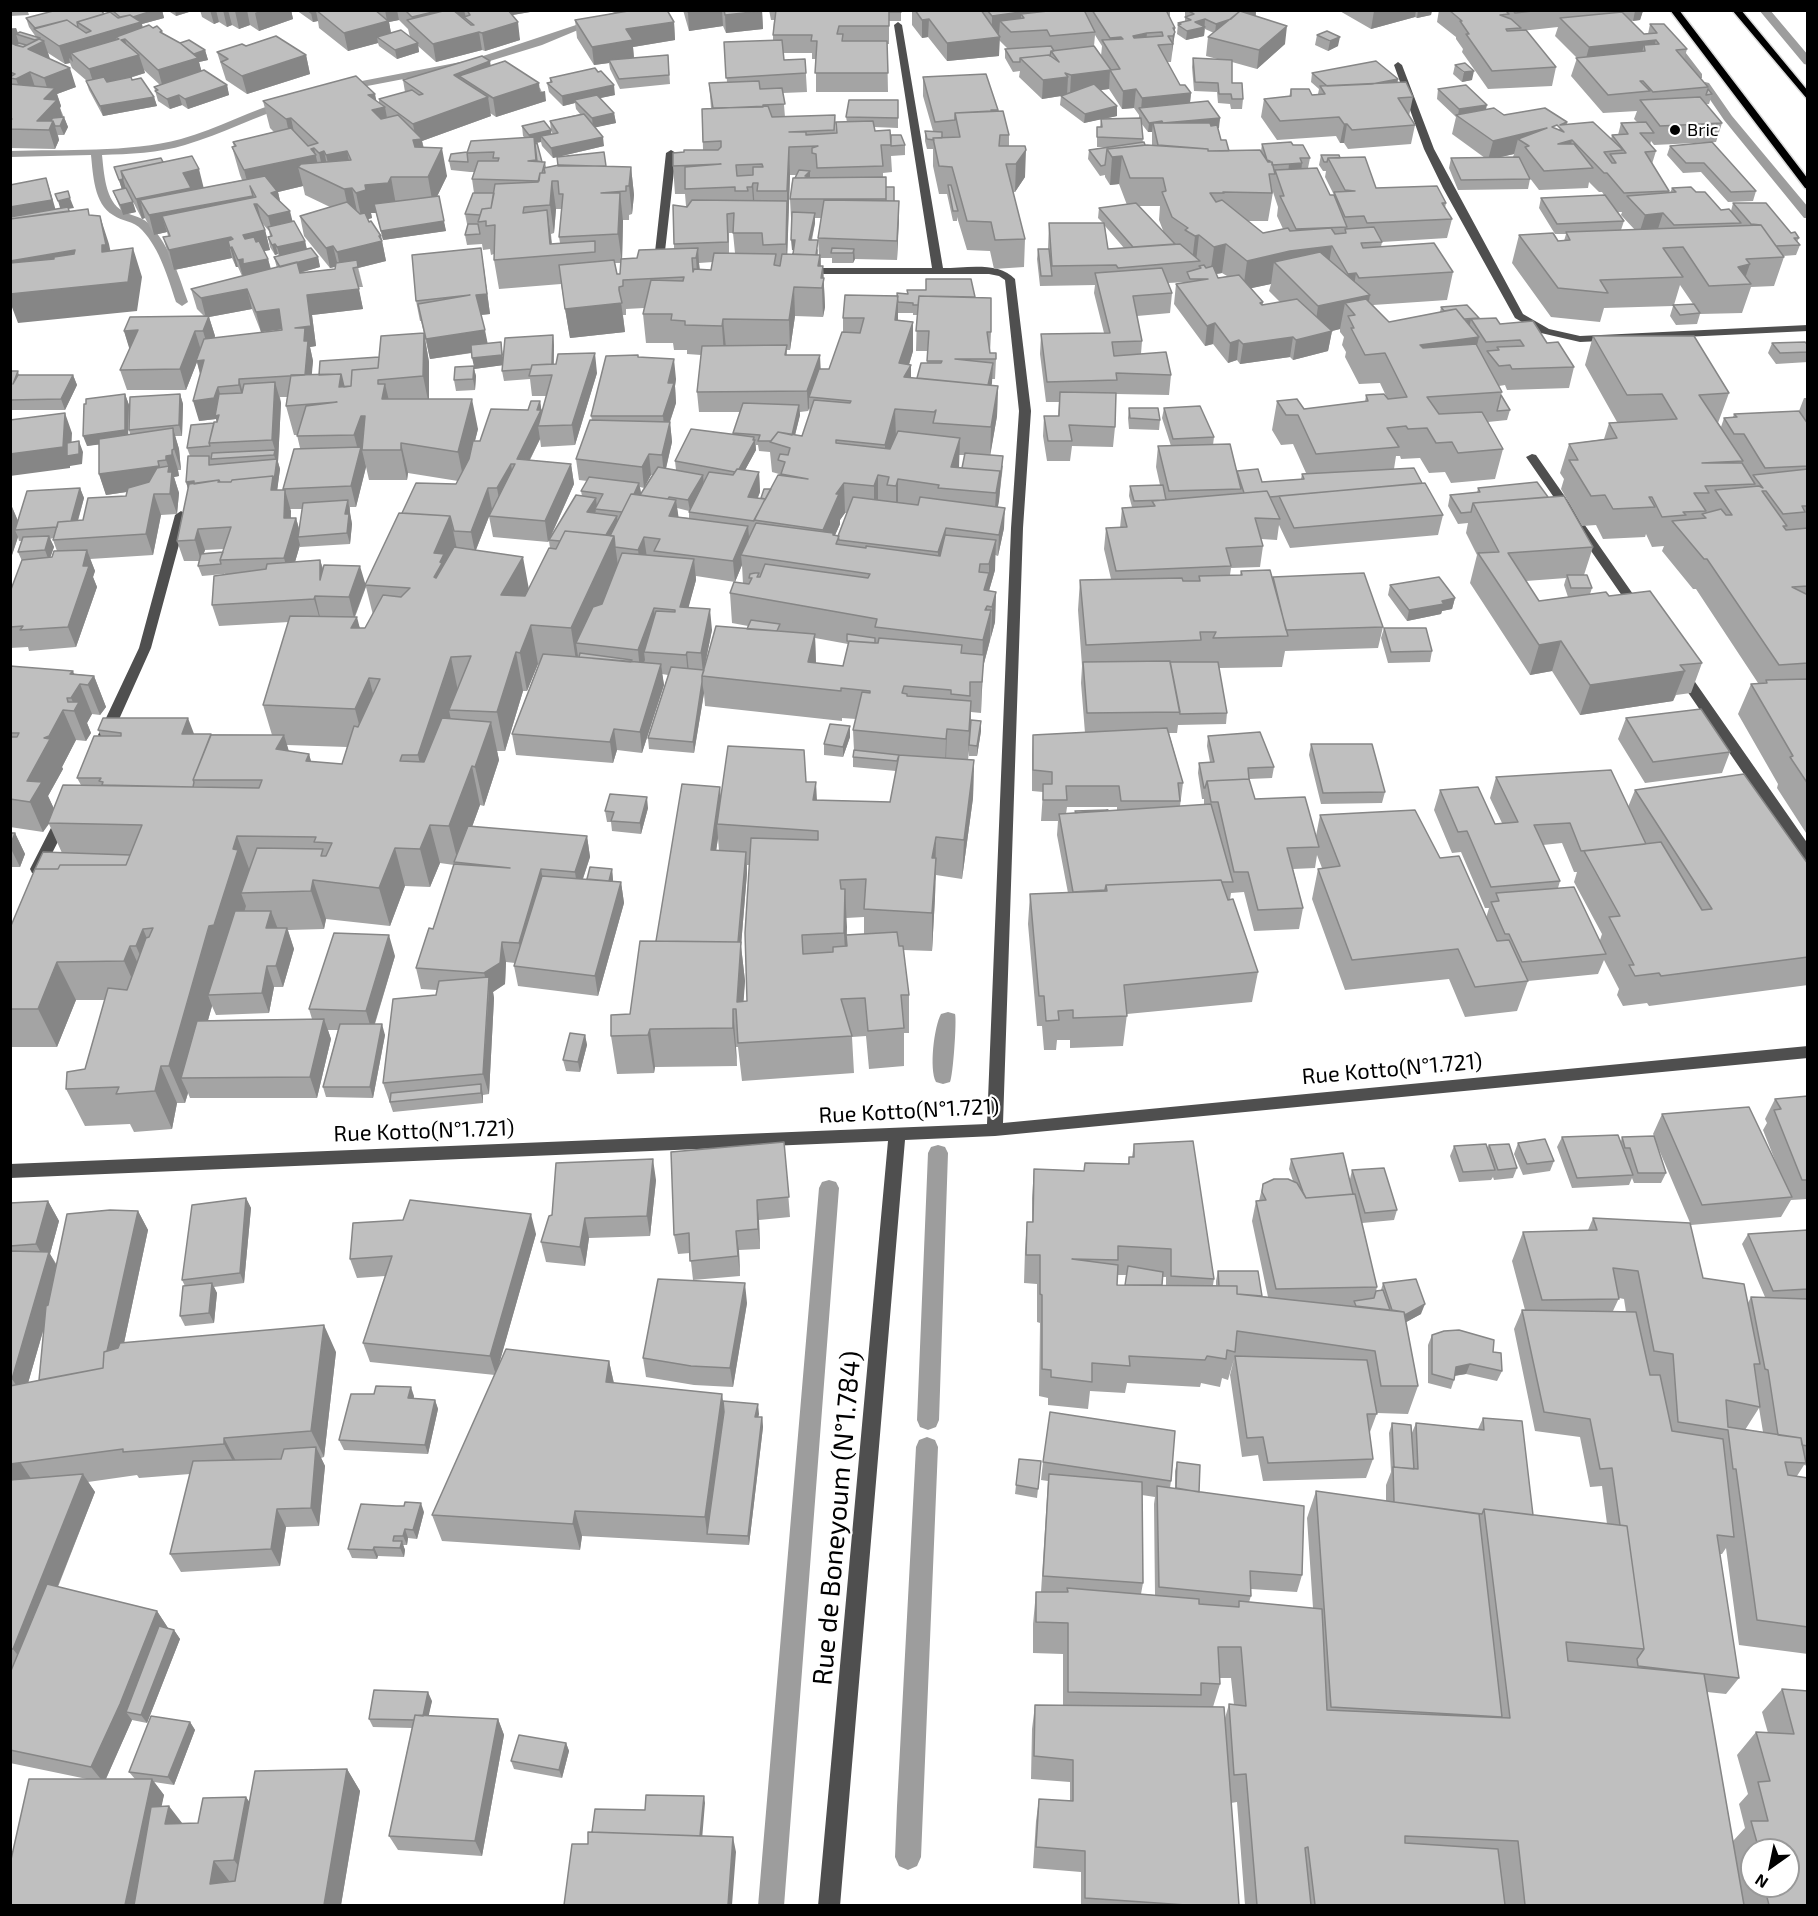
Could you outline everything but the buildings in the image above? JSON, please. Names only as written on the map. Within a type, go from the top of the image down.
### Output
[{"type":"main road","points":[[1674,10],[1808,186]]},
{"type":"main road","points":[[1736,10],[1808,97]]},
{"type":"street","points":[[897,25],[938,271]]},
{"type":"street","points":[[1398,65],[1429,149],[1519,316],[1545,331],[1580,339],[1808,328]]},
{"type":"street","points":[[671,153],[659,261],[666,267],[678,270]]},
{"type":"street","points":[[796,270],[989,271],[1002,273],[1010,279],[1025,411],[1017,528],[995,1130]]},
{"type":"street","points":[[1533,457],[1647,622]]},
{"type":"street","points":[[101,743],[146,648],[181,515]]},
{"type":"street","points":[[1673,661],[1808,856]]},
{"type":"street","points":[[33,879],[69,806]]},
{"type":"street","name":"Rue Kotto(N°1.721)","points":[[10,1171],[995,1130],[1808,1052]]},
{"type":"street","name":"Rue de Boneyoum (N°1.784)","points":[[829,1905],[897,1135]]},
{"type":"waterway","points":[[341,88],[473,63],[633,10]]},
{"type":"waterway","points":[[1764,10],[1808,62]]},
{"type":"waterway","points":[[1675,46],[1698,76]]},
{"type":"waterway","points":[[1705,85],[1728,118],[1808,215]]},
{"type":"waterway","points":[[10,154],[122,151],[180,143],[205,135],[257,112],[289,103]]},
{"type":"waterway","points":[[96,152],[98,175],[108,202],[118,213],[138,220],[153,236],[165,258],[182,302]]},
{"type":"waterway","points":[[943,1077],[943,1051],[948,1019]]},
{"type":"waterway","points":[[928,1420],[938,1153]]},
{"type":"waterway","points":[[771,1906],[829,1188]]},
{"type":"waterway","points":[[908,1857],[927,1447]]},
{"type":"place","name":"Bric","points":[[1675,130]]}]
